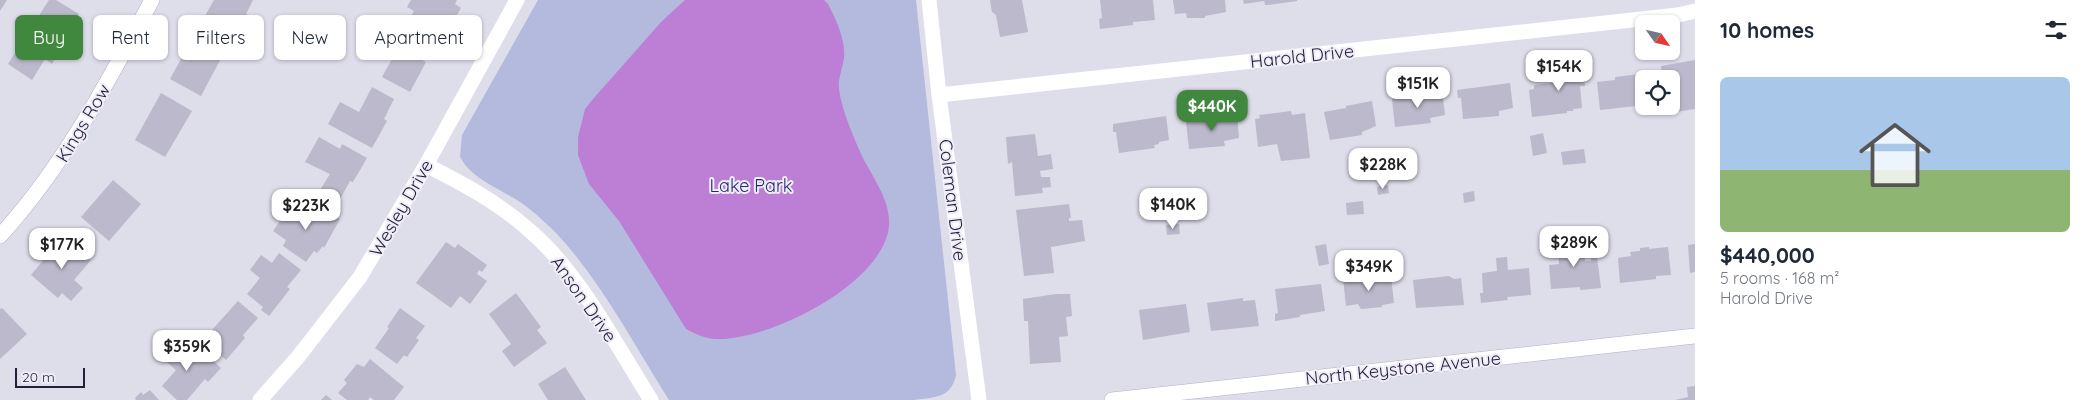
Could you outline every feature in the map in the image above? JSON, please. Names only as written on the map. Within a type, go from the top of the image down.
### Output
[{"type":"street","name":"Kings Row","points":[[0,236],[41,188],[77,135],[152,0]]},
{"type":"street","name":"Wesley Drive","points":[[260,400],[298,356],[360,277],[426,165],[517,0]]},
{"type":"street","name":"Coleman Drive","points":[[929,0],[939,95],[979,400]]},
{"type":"street","name":"Harold Drive","points":[[939,95],[1678,15],[1695,11]]},
{"type":"street","name":"Anson Drive","points":[[426,165],[507,212],[530,230],[550,250],[578,286],[651,400]]},
{"type":"street","name":"North Keystone Avenue","points":[[1112,400],[1695,336]]},
{"type":"green space","name":"Lake Park","points":[[538,0],[916,0],[956,375],[950,389],[946,393],[935,397],[914,400],[669,400],[616,313],[571,250],[542,219],[517,200],[478,177],[460,157],[462,135]]},
{"type":"shaded area","points":[[685,0],[824,0],[828,4],[842,37],[844,58],[839,85],[843,106],[860,151],[884,199],[889,217],[889,226],[882,248],[867,269],[845,288],[820,305],[792,320],[763,331],[737,337],[715,339],[700,336],[686,329],[619,221],[589,184],[578,155],[578,137],[585,109],[662,21]]},
{"type":"building","points":[[0,0],[7,0],[0,11]]},
{"type":"building","points":[[49,0],[56,0],[79,14],[78,15],[39,15]]},
{"type":"building","points":[[214,0],[253,0],[246,14],[248,15],[206,15]]},
{"type":"building","points":[[411,0],[457,0],[455,4],[461,8],[457,15],[412,15],[414,11],[407,7]]},
{"type":"building","points":[[990,0],[1022,0],[1028,32],[1000,37],[996,15],[992,12]]},
{"type":"building","points":[[1100,0],[1153,0],[1155,20],[1133,22],[1133,25],[1100,29],[1099,19],[1102,18]]},
{"type":"building","points":[[1173,0],[1225,0],[1226,12],[1205,16],[1205,18],[1187,18],[1186,13],[1175,14]]},
{"type":"building","points":[[1243,0],[1264,0],[1264,1],[1244,4]]},
{"type":"building","points":[[1264,0],[1297,0],[1297,1],[1265,5]]},
{"type":"building","points":[[15,53],[15,60],[44,60],[32,80],[8,64]]},
{"type":"building","points":[[46,60],[54,60],[52,64]]},
{"type":"building","points":[[181,60],[220,60],[201,96],[170,79]]},
{"type":"building","points":[[391,60],[424,60],[426,62],[410,92],[382,77]]},
{"type":"building","points":[[1695,60],[1695,109],[1680,111],[1680,70],[1661,70],[1661,66]]},
{"type":"building","points":[[1582,61],[1585,86],[1580,86],[1582,108],[1567,111],[1567,113],[1532,117],[1529,90],[1534,89],[1534,85],[1562,82],[1560,63]]},
{"type":"building","points":[[1635,75],[1635,106],[1600,110],[1597,82],[1615,80],[1615,77]]},
{"type":"building","points":[[1510,83],[1513,108],[1499,111],[1499,116],[1463,119],[1461,98],[1458,98],[1457,90]]},
{"type":"building","points":[[372,87],[394,99],[384,119],[387,121],[372,148],[328,124],[340,102],[359,112]]},
{"type":"building","points":[[1442,90],[1445,115],[1430,118],[1431,123],[1395,127],[1392,99],[1419,96],[1420,93]]},
{"type":"building","points":[[161,93],[192,111],[165,157],[135,140]]},
{"type":"building","points":[[1372,101],[1376,126],[1362,132],[1362,135],[1330,140],[1324,112]]},
{"type":"building","points":[[1291,111],[1292,115],[1305,113],[1310,158],[1281,161],[1277,144],[1258,147],[1255,119],[1260,118],[1259,115]]},
{"type":"building","points":[[1237,115],[1239,138],[1224,141],[1225,146],[1189,149],[1186,122],[1214,120],[1214,116]]},
{"type":"building","points":[[1166,116],[1169,140],[1159,142],[1159,144],[1154,145],[1155,148],[1119,153],[1116,132],[1113,132],[1113,124]]},
{"type":"building","points":[[1543,133],[1547,153],[1533,156],[1530,136]]},
{"type":"building","points":[[1035,134],[1038,156],[1051,154],[1053,169],[1040,171],[1041,177],[1050,177],[1051,187],[1042,188],[1043,193],[1015,196],[1012,162],[1008,164],[1006,137]]},
{"type":"building","points":[[319,137],[340,149],[342,144],[367,158],[353,182],[350,181],[338,203],[319,192],[330,174],[305,162]]},
{"type":"building","points":[[1584,149],[1586,163],[1563,165],[1561,152]]},
{"type":"building","points":[[113,180],[141,204],[109,241],[81,217]]},
{"type":"building","points":[[1388,185],[1389,193],[1378,195],[1377,187]]},
{"type":"building","points":[[1474,191],[1475,201],[1464,203],[1463,193]]},
{"type":"building","points":[[1363,201],[1364,214],[1347,215],[1346,203]]},
{"type":"building","points":[[317,204],[340,219],[324,248],[323,246],[317,253],[314,251],[306,262],[283,246],[286,240],[273,231],[291,205],[308,217]]},
{"type":"building","points":[[1069,204],[1071,218],[1069,218],[1069,221],[1082,220],[1085,241],[1051,247],[1054,273],[1024,276],[1016,210]]},
{"type":"building","points":[[1179,224],[1180,234],[1167,235],[1166,225]]},
{"type":"building","points":[[63,236],[91,260],[74,280],[83,288],[71,301],[62,293],[58,298],[31,275]]},
{"type":"building","points":[[1584,240],[1585,261],[1591,261],[1591,257],[1597,257],[1601,288],[1580,290],[1580,287],[1551,289],[1549,265],[1559,264],[1557,242]]},
{"type":"building","points":[[446,242],[455,248],[458,244],[487,265],[482,272],[479,270],[477,274],[487,281],[470,304],[460,296],[451,308],[416,283]]},
{"type":"building","points":[[1326,244],[1329,264],[1319,266],[1315,246]]},
{"type":"building","points":[[1695,244],[1695,272],[1690,273],[1688,245]]},
{"type":"building","points":[[1649,247],[1649,249],[1668,247],[1671,275],[1656,276],[1656,279],[1620,283],[1618,258],[1631,256],[1630,252],[1640,251],[1640,248]]},
{"type":"building","points":[[279,253],[301,270],[287,287],[290,289],[269,316],[261,310],[263,307],[247,294],[260,278],[250,270],[261,255],[272,263]]},
{"type":"building","points":[[1507,257],[1508,270],[1529,268],[1531,295],[1507,297],[1508,300],[1481,303],[1480,293],[1483,293],[1482,273],[1497,271],[1496,258]]},
{"type":"building","points":[[1349,275],[1356,275],[1356,280],[1391,276],[1394,303],[1382,305],[1382,307],[1361,309],[1358,304],[1346,306],[1343,279],[1349,278]]},
{"type":"building","points":[[1449,276],[1454,279],[1461,278],[1464,305],[1416,308],[1413,280]]},
{"type":"building","points":[[1321,284],[1325,311],[1275,321],[1275,314],[1278,313],[1275,289]]},
{"type":"building","points":[[516,293],[541,327],[537,330],[547,343],[514,367],[502,351],[511,344],[489,314]]},
{"type":"building","points":[[1070,294],[1072,316],[1066,317],[1068,336],[1059,337],[1061,362],[1030,364],[1028,321],[1024,321],[1023,299]]},
{"type":"building","points":[[1243,298],[1243,301],[1255,300],[1259,326],[1211,331],[1207,303]]},
{"type":"building","points":[[238,301],[258,318],[243,335],[245,338],[226,360],[203,340]]},
{"type":"building","points":[[1186,304],[1190,332],[1143,340],[1139,310]]},
{"type":"building","points":[[2,308],[27,334],[0,359],[0,309]]},
{"type":"building","points":[[400,308],[425,326],[416,338],[419,340],[407,357],[404,355],[397,364],[375,348]]},
{"type":"building","points":[[172,342],[189,357],[191,354],[194,357],[200,349],[221,368],[208,382],[205,379],[187,400],[177,400],[162,386],[176,370],[160,356]]},
{"type":"building","points":[[370,359],[404,387],[394,400],[374,400],[370,397],[368,400],[347,400],[338,393],[347,383],[344,380],[357,364],[364,367]]},
{"type":"building","points":[[565,367],[586,400],[548,400],[538,384]]},
{"type":"building","points":[[1695,386],[1695,400],[1675,400],[1688,397],[1687,387]]},
{"type":"building","points":[[150,390],[159,400],[136,400],[135,398],[141,392],[143,395]]},
{"type":"building","points":[[326,395],[332,400],[321,400]]}]
